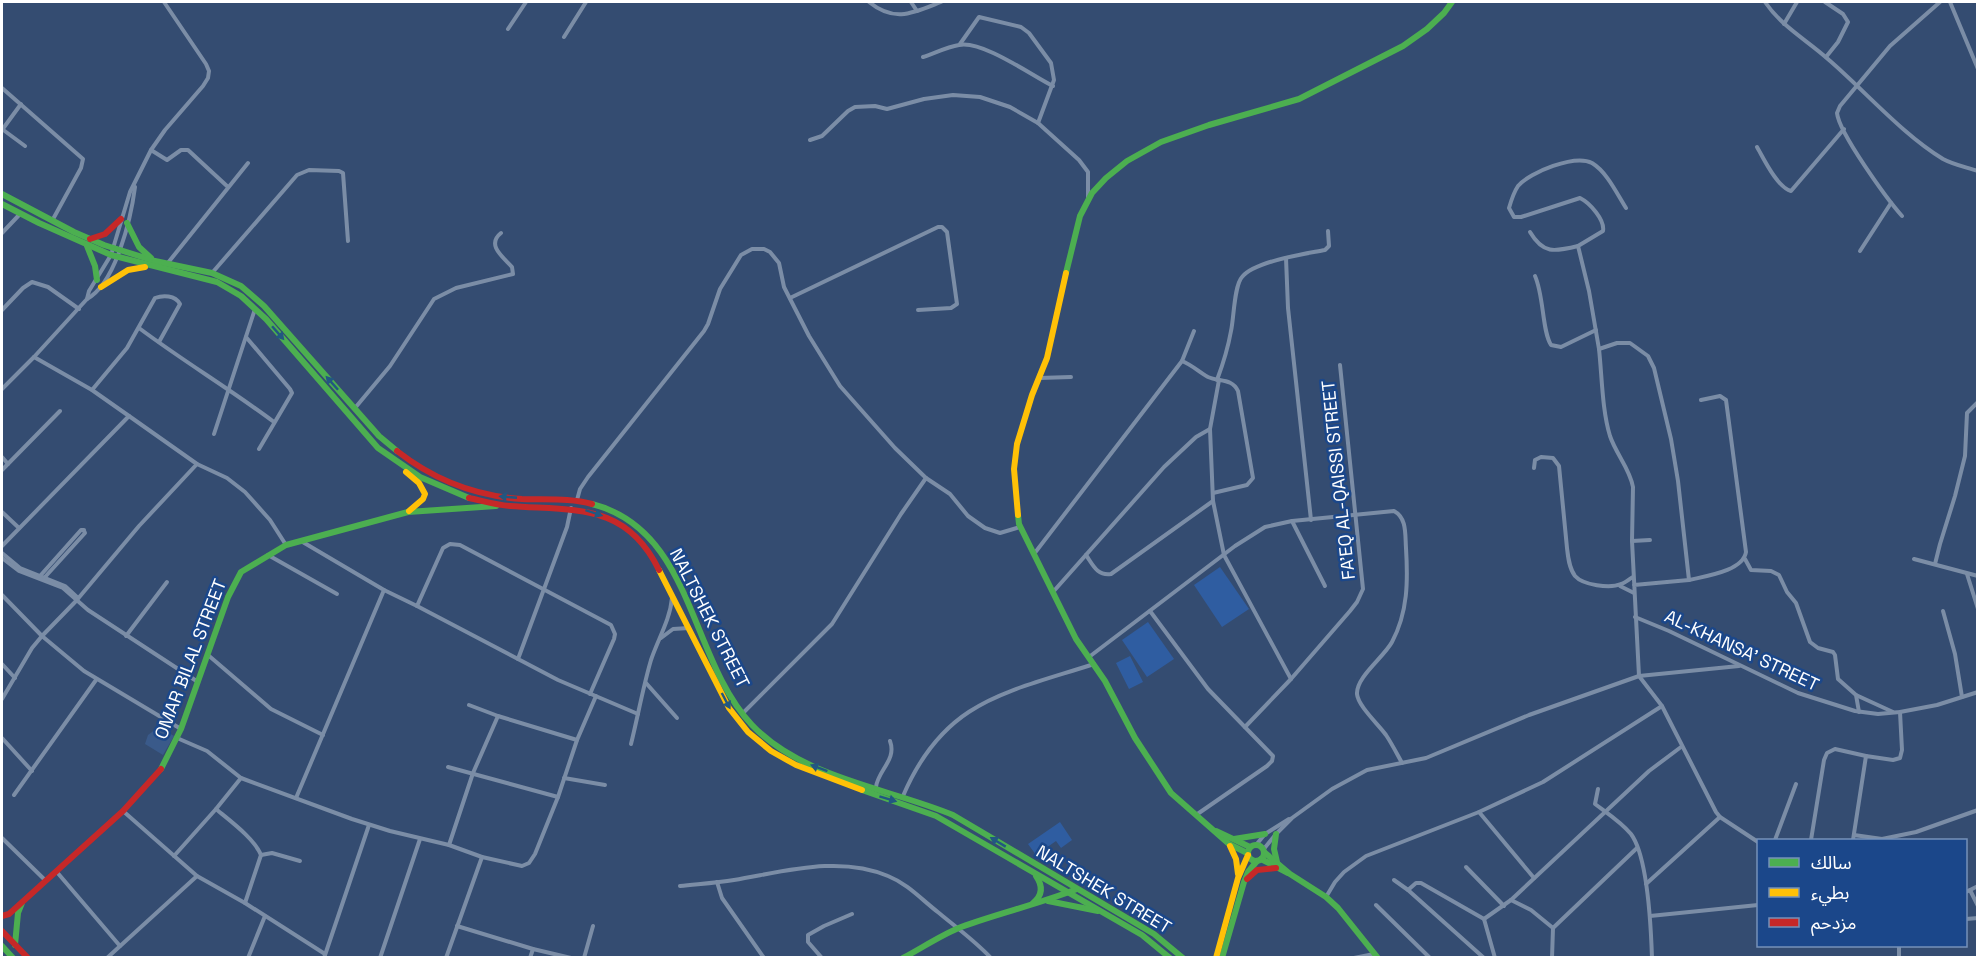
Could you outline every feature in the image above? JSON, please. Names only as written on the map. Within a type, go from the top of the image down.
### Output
[{"type":"main road","points":[[1277,866],[1260,846],[1250,850],[1231,842],[1221,831],[1216,831],[1176,798],[1164,783],[1094,664],[1076,639],[1020,527],[1014,474],[1015,456],[1038,378],[1047,358],[1053,324],[1080,216],[1089,198],[1106,178],[1141,152],[1187,132],[1299,99],[1403,46],[1437,20],[1452,2]]},
{"type":"main road","name":"NALTSHEK STREET","points":[[2,194],[52,220],[89,243]]},
{"type":"main road","name":"NALTSHEK STREET","points":[[2,204],[89,243],[115,253],[217,282],[241,296],[256,309],[368,436],[396,462],[420,477],[452,492],[504,506],[572,508],[598,514],[629,529],[652,555],[736,718],[753,737],[774,754],[798,768],[833,782],[928,812],[1142,934],[1170,957]]},
{"type":"main road","points":[[97,280],[89,243],[124,221],[152,264],[128,270],[101,287]]},
{"type":"main road","name":"NALTSHEK STREET","points":[[152,264],[167,264],[212,273],[241,286],[260,302],[379,436],[417,466],[445,481],[462,488],[501,497],[577,500],[591,502],[613,510],[644,532],[660,550],[722,677],[743,713],[762,734],[798,759],[953,815],[1154,934],[1183,957]]},
{"type":"main road","points":[[396,462],[419,483],[425,494],[423,499],[408,512]]},
{"type":"main road","name":"OMAR BILAL STREET","points":[[2,916],[9,914],[123,811],[162,768],[181,729],[228,597],[238,577],[248,567],[286,545],[408,512],[504,506]]},
{"type":"main road","points":[[697,642],[704,639]]},
{"type":"main road","points":[[1231,842],[1265,834]]},
{"type":"main road","points":[[1276,834],[1274,849],[1277,866]]},
{"type":"main road","points":[[1231,842],[1241,880]]},
{"type":"main road","points":[[1250,850],[1251,860],[1277,866],[1326,897],[1348,920],[1376,956]]},
{"type":"main road","points":[[1221,957],[1250,850]]},
{"type":"main road","points":[[1241,880],[1259,860],[1263,851]]},
{"type":"main road","points":[[1241,880],[1257,870],[1277,866]]},
{"type":"main road","points":[[1029,905],[1039,899],[1042,892],[1042,883],[1034,873]]},
{"type":"main road","points":[[903,957],[958,928],[1047,901],[1077,889]]},
{"type":"main road","points":[[15,945],[18,913],[25,899]]},
{"type":"main road","points":[[1047,901],[1076,905],[1106,913]]},
{"type":"main road","points":[[2,932],[28,957]]},
{"type":"main road","points":[[2,946],[13,957]]},
{"type":"street","points":[[2,389],[101,287],[115,253],[136,183],[151,150],[208,78],[209,71],[206,64],[164,2]]},
{"type":"street","points":[[508,29],[526,2]]},
{"type":"street","points":[[564,37],[586,2]]},
{"type":"street","points":[[869,2],[897,15],[910,14],[941,2]]},
{"type":"street","points":[[911,2],[917,11]]},
{"type":"street","points":[[1765,2],[1784,24],[1826,57],[1935,153],[1948,162],[1977,171]]},
{"type":"street","points":[[1784,24],[1797,2]]},
{"type":"street","points":[[1825,2],[1843,14],[1848,22],[1838,42],[1826,57]]},
{"type":"street","points":[[1902,216],[1891,203],[1844,129],[1837,117],[1837,112],[1890,46],[1940,2]]},
{"type":"street","points":[[1950,2],[1977,69]]},
{"type":"street","points":[[960,44],[979,17],[1021,27],[1029,33],[1051,63],[1054,80],[1038,123]]},
{"type":"street","points":[[923,57],[960,44],[975,46],[1000,56],[1053,86]]},
{"type":"street","points":[[2,88],[83,159],[81,168],[52,220]]},
{"type":"street","points":[[810,140],[822,136],[855,107],[875,106],[887,109],[924,99],[953,95],[980,97],[1010,107],[1038,123],[1079,160],[1088,172],[1089,198]]},
{"type":"street","points":[[21,105],[2,129],[25,146]]},
{"type":"street","points":[[1757,147],[1776,177],[1786,189],[1791,191],[1844,129]]},
{"type":"street","points":[[151,150],[166,160],[181,150],[188,150],[228,187]]},
{"type":"street","points":[[1530,232],[1538,244],[1546,249],[1564,249],[1578,246],[1604,229],[1602,221],[1587,202],[1578,198],[1521,217],[1515,217],[1509,208],[1520,184],[1547,169],[1569,161],[1582,160],[1593,164],[1626,208]]},
{"type":"street","points":[[167,264],[248,163]]},
{"type":"street","points":[[212,273],[295,178],[305,171],[343,173],[348,241]]},
{"type":"street","points":[[1860,251],[1891,203]]},
{"type":"street","points":[[2,233],[20,214]]},
{"type":"street","points":[[790,298],[884,252],[942,227],[947,232],[957,304],[953,307],[918,310]]},
{"type":"street","points":[[1291,679],[1224,555],[1213,501],[1210,429],[1218,380],[1232,330],[1239,280],[1248,272],[1286,258],[1325,250],[1329,243],[1328,231]]},
{"type":"street","points":[[355,408],[390,366],[434,299],[456,288],[513,274],[512,267],[497,251],[494,243],[496,237],[501,233]]},
{"type":"street","points":[[1578,246],[1590,291],[1608,429],[1613,446],[1633,483],[1632,541],[1639,676],[1662,706],[1713,808],[1720,817],[1757,841]]},
{"type":"street","points":[[577,500],[580,489],[588,477],[704,331],[720,289],[741,255],[748,250],[758,249],[768,251],[778,263],[790,298],[818,352],[840,386],[895,448],[926,478],[950,494],[968,516],[991,531],[1004,532],[1020,527]]},
{"type":"street","points":[[87,299],[89,291],[115,253]]},
{"type":"street","points":[[1286,258],[1288,308],[1311,520]]},
{"type":"street","points":[[1535,276],[1540,289],[1547,334],[1551,345],[1561,347],[1596,330]]},
{"type":"street","points":[[2,309],[22,288],[32,282],[48,287],[79,309]]},
{"type":"street","points":[[92,390],[126,348],[155,298],[164,296],[177,300],[180,304],[159,342]]},
{"type":"street","points":[[214,434],[256,309]]},
{"type":"street","points":[[139,328],[230,389],[274,422]]},
{"type":"street","points":[[1033,554],[1182,362],[1194,331]]},
{"type":"street","points":[[246,337],[291,391],[290,397],[258,449]]},
{"type":"street","points":[[1599,349],[1623,342],[1636,346],[1648,356],[1658,384],[1671,439],[1689,579]]},
{"type":"street","points":[[34,357],[92,390],[198,464],[227,478],[245,492],[270,520],[286,545]]},
{"type":"street","points":[[1182,362],[1218,380],[1233,384],[1238,391],[1253,475],[1252,481],[1247,485],[1213,493]]},
{"type":"street","name":"FA'EQ AL-QAISSI STREET","points":[[1245,727],[1291,679],[1361,595],[1363,585],[1340,365]]},
{"type":"street","points":[[1038,378],[1071,377]]},
{"type":"street","points":[[1701,400],[1719,396],[1726,400],[1746,552],[1745,559],[1748,567],[1752,571],[1771,571],[1781,577],[1796,603],[1810,642],[1818,648],[1833,652],[1836,658],[1838,679],[1843,685],[1856,695],[1898,713],[1902,750],[1900,758],[1893,760],[1835,749],[1827,753],[1811,839]]},
{"type":"street","points":[[1935,564],[1965,456],[1967,413],[1977,402]]},
{"type":"street","points":[[2,470],[60,411]]},
{"type":"street","points":[[2,546],[129,416]]},
{"type":"street","points":[[1053,592],[1176,454],[1196,437],[1210,429]]},
{"type":"street","points":[[2,457],[8,464]]},
{"type":"street","points":[[1534,468],[1535,460],[1541,457],[1553,458],[1560,466],[1567,548],[1574,575],[1586,583],[1619,585],[1634,593]]},
{"type":"street","points":[[2,699],[32,648],[42,636],[139,526],[198,464]]},
{"type":"street","points":[[743,713],[832,624],[926,478]]},
{"type":"street","points":[[1086,555],[1098,572],[1103,575],[1111,574],[1213,501]]},
{"type":"street","points":[[518,659],[545,589],[572,508]]},
{"type":"street","points":[[1089,657],[1265,526],[1292,521],[1394,511],[1399,514],[1404,523],[1407,590],[1403,615],[1391,644],[1359,684],[1357,694],[1359,702],[1384,733],[1402,763]]},
{"type":"street","points":[[2,512],[19,528]]},
{"type":"street","points":[[1292,521],[1325,586]]},
{"type":"street","points":[[42,578],[77,538]]},
{"type":"street","points":[[1632,541],[1650,540]]},
{"type":"street","points":[[301,541],[384,590],[558,680],[638,714]]},
{"type":"street","points":[[417,606],[441,552],[447,545],[460,545],[611,625],[614,629],[614,639],[590,694]]},
{"type":"street","points":[[268,555],[337,594]]},
{"type":"street","points":[[2,556],[19,571],[63,588],[81,604],[126,636],[198,682]]},
{"type":"street","points":[[1634,585],[1689,579],[1724,571],[1745,559]]},
{"type":"street","points":[[1914,559],[1977,576]]},
{"type":"street","points":[[1966,573],[1977,609]]},
{"type":"street","points":[[1619,585],[1634,577]]},
{"type":"street","points":[[126,636],[167,582]]},
{"type":"street","points":[[296,798],[384,590]]},
{"type":"street","points":[[2,595],[42,636],[96,680],[181,729]]},
{"type":"street","points":[[631,744],[658,640],[668,621],[673,595]]},
{"type":"street","points":[[1150,611],[1208,689],[1273,756],[1272,761],[1196,815]]},
{"type":"street","points":[[1943,611],[1955,654],[1962,697]]},
{"type":"street","name":"AL-KHANSA' STREET","points":[[1635,617],[1798,693],[1859,712],[1898,713],[1937,705],[1977,692]]},
{"type":"street","points":[[658,640],[671,630],[690,628]]},
{"type":"street","points":[[207,655],[271,709],[323,735]]},
{"type":"street","points":[[2,664],[15,678]]},
{"type":"street","points":[[903,796],[910,780],[936,739],[954,721],[1003,693],[1094,664]]},
{"type":"street","points":[[1263,851],[1292,818],[1332,789],[1367,770],[1426,758],[1539,712],[1639,676],[1738,666]]},
{"type":"street","points":[[14,795],[96,680]]},
{"type":"street","points":[[646,683],[677,718]]},
{"type":"street","points":[[1856,695],[1859,712]]},
{"type":"street","points":[[177,738],[207,750],[241,777],[296,798],[369,825],[449,845],[482,857],[519,866],[530,863],[535,854],[558,797],[577,740],[596,696]]},
{"type":"street","points":[[469,705],[577,740]]},
{"type":"street","points":[[1326,897],[1344,872],[1366,856],[1479,812],[1543,782],[1662,706]]},
{"type":"street","points":[[449,845],[473,773],[498,716]]},
{"type":"street","points":[[2,738],[32,771]]},
{"type":"street","points":[[876,787],[876,781],[891,756],[890,741]]},
{"type":"street","points":[[1484,919],[1511,900],[1649,771],[1681,747]]},
{"type":"street","points":[[1853,839],[1866,756]]},
{"type":"street","points":[[448,767],[558,797]]},
{"type":"street","points":[[174,856],[241,777]]},
{"type":"street","points":[[564,778],[605,785]]},
{"type":"street","points":[[1775,839],[1796,783]]},
{"type":"street","points":[[1598,789],[1594,803],[1628,831],[1638,847],[1646,884],[1652,957]]},
{"type":"street","points":[[216,809],[241,831],[261,855],[245,903]]},
{"type":"street","points":[[1854,835],[1882,839],[1916,832],[1977,810]]},
{"type":"street","points":[[123,811],[196,876],[265,915],[324,956],[369,825]]},
{"type":"street","points":[[1479,812],[1534,878]]},
{"type":"street","points":[[1646,884],[1720,817]]},
{"type":"street","points":[[1250,850],[1265,834],[1280,823],[1292,818]]},
{"type":"street","points":[[1914,839],[1916,832]]},
{"type":"street","points":[[2,838],[46,881]]},
{"type":"street","points":[[380,957],[420,839]]},
{"type":"street","points":[[1552,957],[1553,928],[1638,847]]},
{"type":"street","points":[[261,855],[272,853],[300,861]]},
{"type":"street","points":[[446,957],[482,857]]},
{"type":"street","points":[[680,886],[806,868],[849,867],[867,870],[888,876],[904,885],[991,957]]},
{"type":"street","points":[[1466,867],[1504,906]]},
{"type":"street","points":[[56,872],[120,945]]},
{"type":"street","points":[[109,956],[196,876]]},
{"type":"street","points":[[1394,880],[1484,957]]},
{"type":"street","points":[[717,882],[722,898],[764,957]]},
{"type":"street","points":[[1408,890],[1421,883],[1484,919],[1495,957]]},
{"type":"street","points":[[1977,886],[1968,891],[1977,906]]},
{"type":"street","points":[[1511,900],[1531,910],[1553,928]]},
{"type":"street","points":[[1377,905],[1430,957]]},
{"type":"street","points":[[1650,916],[1757,905]]},
{"type":"street","points":[[822,957],[808,942],[808,935],[818,928],[852,914]]},
{"type":"street","points":[[248,957],[265,915]]},
{"type":"street","points":[[458,926],[533,949],[571,957]]},
{"type":"street","points":[[584,957],[593,926]]},
{"type":"street","points":[[530,957],[533,949]]},
{"type":"street","points":[[1354,957],[1376,956]]},
{"type":"shaded area","points":[[1220,567],[1249,609],[1222,627],[1194,585]]},
{"type":"shaded area","points":[[1148,622],[1174,659],[1147,677],[1122,640]]},
{"type":"shaded area","points":[[1130,656],[1143,682],[1129,689],[1116,663]]},
{"type":"shaded area","points":[[156,729],[162,729],[174,736],[163,755],[145,744],[148,735]]},
{"type":"shaded area","points":[[1060,822],[1072,840],[1061,848],[1056,841],[1036,855],[1028,844]]},
{"type":"traffic: fast","points":[[1066,273],[1080,216],[1092,193],[1127,161],[1161,142],[1209,125],[1299,99],[1403,46],[1427,29],[1452,2]]},
{"type":"traffic: fast","points":[[2,194],[104,245],[155,261],[212,273],[241,286],[264,306],[379,436],[397,451]]},
{"type":"traffic: fast","points":[[2,204],[111,255],[217,282],[241,296],[266,319],[378,448],[420,477],[469,498]]},
{"type":"traffic: fast","points":[[127,223],[139,247],[151,258]]},
{"type":"traffic: fast","points":[[87,246],[95,266],[97,280]]},
{"type":"traffic: fast","points":[[592,504],[626,518],[651,540],[671,568],[731,698],[752,725],[772,743],[820,770],[953,815],[1154,934],[1183,958]]},
{"type":"traffic: fast","points":[[161,769],[181,729],[228,597],[241,572],[286,545],[408,512],[496,506]]},
{"type":"traffic: fast","points":[[1018,515],[1019,524],[1076,639],[1105,681],[1135,738],[1171,793],[1229,844],[1247,853]]},
{"type":"traffic: fast","points":[[862,790],[936,816],[1142,935],[1170,958]]},
{"type":"traffic: fast","points":[[1216,831],[1250,847]]},
{"type":"traffic: fast","points":[[1234,839],[1265,834]]},
{"type":"traffic: fast","points":[[1276,834],[1274,849],[1277,862]]},
{"type":"traffic: fast","points":[[1253,845],[1259,845],[1264,853],[1262,859],[1253,861],[1248,856],[1248,850],[1253,845]]},
{"type":"traffic: fast","points":[[1264,852],[1290,874],[1326,897],[1338,908],[1378,958]]},
{"type":"traffic: fast","points":[[1261,859],[1288,873]]},
{"type":"traffic: fast","points":[[1222,958],[1244,882],[1248,872],[1257,861]]},
{"type":"traffic: fast","points":[[1033,903],[1039,897],[1041,890],[1036,876]]},
{"type":"traffic: fast","points":[[903,958],[961,927],[1077,889]]},
{"type":"traffic: fast","points":[[1048,901],[1098,911]]},
{"type":"traffic: fast","points":[[15,945],[18,913],[22,903]]},
{"type":"traffic: fast","points":[[2,946],[13,958]]},
{"type":"traffic: slow","points":[[101,287],[128,270],[145,267]]},
{"type":"traffic: slow","points":[[1018,515],[1014,469],[1017,444],[1032,395],[1047,358],[1066,273]]},
{"type":"traffic: slow","points":[[406,472],[419,483],[425,494],[423,499],[409,511]]},
{"type":"traffic: slow","points":[[659,570],[729,708],[748,732],[771,751],[796,765],[862,790]]},
{"type":"traffic: slow","points":[[1230,846],[1236,859],[1238,874]]},
{"type":"traffic: slow","points":[[1216,958],[1238,878],[1248,855]]},
{"type":"traffic: jam","points":[[90,239],[105,234],[121,219]]},
{"type":"traffic: jam","points":[[397,451],[440,478],[472,490],[522,499],[567,500],[592,504]]},
{"type":"traffic: jam","points":[[469,498],[495,504],[596,514],[614,521],[631,532],[646,548],[659,570]]},
{"type":"traffic: jam","points":[[2,916],[9,914],[123,811],[161,769]]},
{"type":"traffic: jam","points":[[1247,879],[1257,870],[1276,868]]},
{"type":"traffic: jam","points":[[2,931],[28,958]]}]
